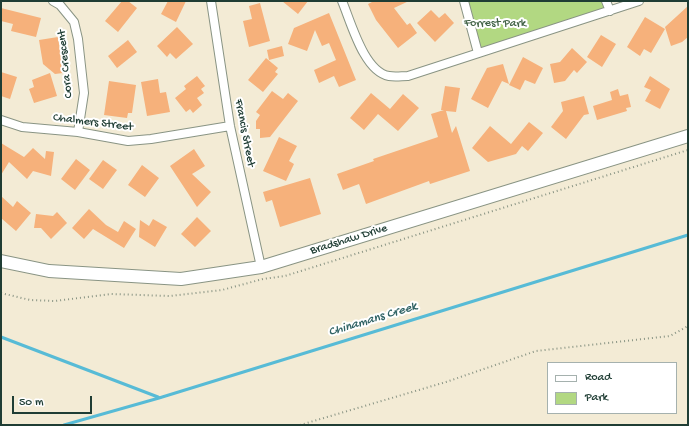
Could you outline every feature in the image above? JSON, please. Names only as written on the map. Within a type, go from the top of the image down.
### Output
[{"type":"street","name":"Cora Crescent","points":[[53,1],[60,5],[74,22],[78,39],[84,93],[78,132]]},
{"type":"street","name":"Francis Street","points":[[211,1],[230,126],[261,267]]},
{"type":"street","points":[[342,1],[366,59],[376,70],[388,76],[408,76],[639,1]]},
{"type":"street","points":[[464,1],[478,54]]},
{"type":"street","points":[[606,1],[610,11]]},
{"type":"street","name":"Chalmers Street","points":[[1,120],[22,127],[78,132],[128,141],[151,139],[230,126]]},
{"type":"street","name":"Bradshaw Drive","points":[[1,261],[49,271],[181,279],[261,267],[688,136]]},
{"type":"path","points":[[300,425],[446,382],[536,351],[670,336],[688,326]]},
{"type":"green space","name":"Forrest Park","points":[[464,1],[606,1],[610,11],[478,53]]},
{"type":"building","points":[[122,1],[128,1],[137,8],[118,32],[105,21]]},
{"type":"building","points":[[168,1],[186,1],[176,22],[161,14]]},
{"type":"building","points":[[282,1],[308,1],[298,14]]},
{"type":"building","points":[[374,1],[409,1],[394,8],[407,25],[410,23],[417,33],[398,48],[376,20],[368,4]]},
{"type":"building","points":[[260,3],[270,41],[249,47],[243,21],[252,19],[249,6]]},
{"type":"building","points":[[688,6],[688,37],[682,42],[671,46],[665,27]]},
{"type":"building","points":[[1,8],[41,18],[36,37],[11,31],[13,24],[1,21]]},
{"type":"building","points":[[431,10],[439,18],[445,13],[454,23],[435,42],[417,23]]},
{"type":"building","points":[[329,13],[356,80],[339,87],[334,76],[319,83],[314,70],[336,60],[329,43],[322,46],[315,30],[307,51],[288,44],[294,28]]},
{"type":"building","points":[[645,17],[665,29],[651,53],[644,49],[640,56],[627,47]]},
{"type":"building","points":[[177,27],[193,44],[176,59],[170,53],[167,57],[157,46]]},
{"type":"building","points":[[601,35],[616,44],[602,67],[587,57]]},
{"type":"building","points":[[58,37],[63,73],[55,74],[43,64],[39,40]]},
{"type":"building","points":[[128,40],[137,52],[117,68],[108,56]]},
{"type":"building","points":[[282,46],[284,56],[269,60],[267,50]]},
{"type":"building","points":[[572,48],[587,62],[577,73],[574,70],[565,81],[554,83],[550,64],[560,62]]},
{"type":"building","points":[[523,57],[543,68],[535,84],[525,80],[520,90],[509,85]]},
{"type":"building","points":[[266,58],[278,68],[275,72],[278,74],[263,92],[248,80]]},
{"type":"building","points":[[503,64],[509,84],[502,81],[488,108],[471,99],[487,68]]},
{"type":"building","points":[[1,72],[17,77],[10,99],[1,96]]},
{"type":"building","points":[[50,73],[57,96],[34,103],[29,89],[34,87],[32,80]]},
{"type":"building","points":[[197,76],[205,86],[201,89],[204,93],[197,98],[202,105],[193,113],[190,109],[186,112],[175,98],[186,89],[184,86]]},
{"type":"building","points":[[650,76],[670,89],[660,109],[645,101],[651,90],[644,87]]},
{"type":"building","points":[[158,79],[160,93],[166,92],[170,112],[147,116],[141,82]]},
{"type":"building","points":[[109,81],[136,85],[132,113],[128,113],[127,118],[104,115]]},
{"type":"building","points":[[445,86],[460,88],[456,112],[446,111],[452,133],[456,126],[470,171],[430,184],[429,181],[366,204],[359,184],[343,190],[337,174],[374,161],[373,159],[438,137],[431,114],[444,110],[441,110]]},
{"type":"building","points":[[618,89],[620,96],[628,94],[631,107],[626,108],[627,111],[597,120],[593,106],[612,100],[610,92]]},
{"type":"building","points":[[272,91],[283,99],[288,93],[298,101],[270,137],[260,138],[260,129],[256,129],[256,121],[260,115],[256,112]]},
{"type":"building","points":[[371,93],[390,109],[403,94],[419,108],[398,131],[378,114],[364,130],[350,118]]},
{"type":"building","points":[[584,96],[589,114],[584,115],[566,139],[551,127],[563,111],[561,102]]},
{"type":"building","points":[[529,122],[543,133],[528,151],[522,146],[516,154],[488,162],[472,148],[490,126],[511,144]]},
{"type":"building","points":[[279,137],[297,146],[289,161],[294,164],[286,181],[263,171]]},
{"type":"building","points":[[1,143],[24,157],[33,148],[45,159],[46,151],[54,152],[51,176],[33,171],[27,179],[9,162],[1,175]]},
{"type":"building","points":[[194,149],[205,166],[192,174],[211,192],[197,207],[170,166]]},
{"type":"building","points":[[76,159],[90,170],[75,190],[61,179]]},
{"type":"building","points":[[103,160],[117,170],[103,189],[89,179]]},
{"type":"building","points":[[142,165],[159,178],[145,197],[128,185]]},
{"type":"building","points":[[310,178],[321,214],[280,227],[272,200],[266,202],[263,192]]},
{"type":"building","points":[[1,196],[13,207],[17,201],[31,213],[16,231],[1,218]]},
{"type":"building","points":[[89,209],[106,225],[118,232],[124,221],[136,229],[124,248],[93,229],[84,239],[72,228]]},
{"type":"building","points":[[57,212],[67,223],[51,239],[41,228],[34,228],[36,214],[53,216]]},
{"type":"building","points":[[197,217],[211,231],[195,247],[181,234]]},
{"type":"building","points":[[153,219],[167,227],[155,247],[139,237],[140,220],[149,226]]},
{"type":"waterway","name":"Chinamans Creek","points":[[64,425],[159,398],[688,235]]},
{"type":"waterway","points":[[1,337],[158,397]]}]
